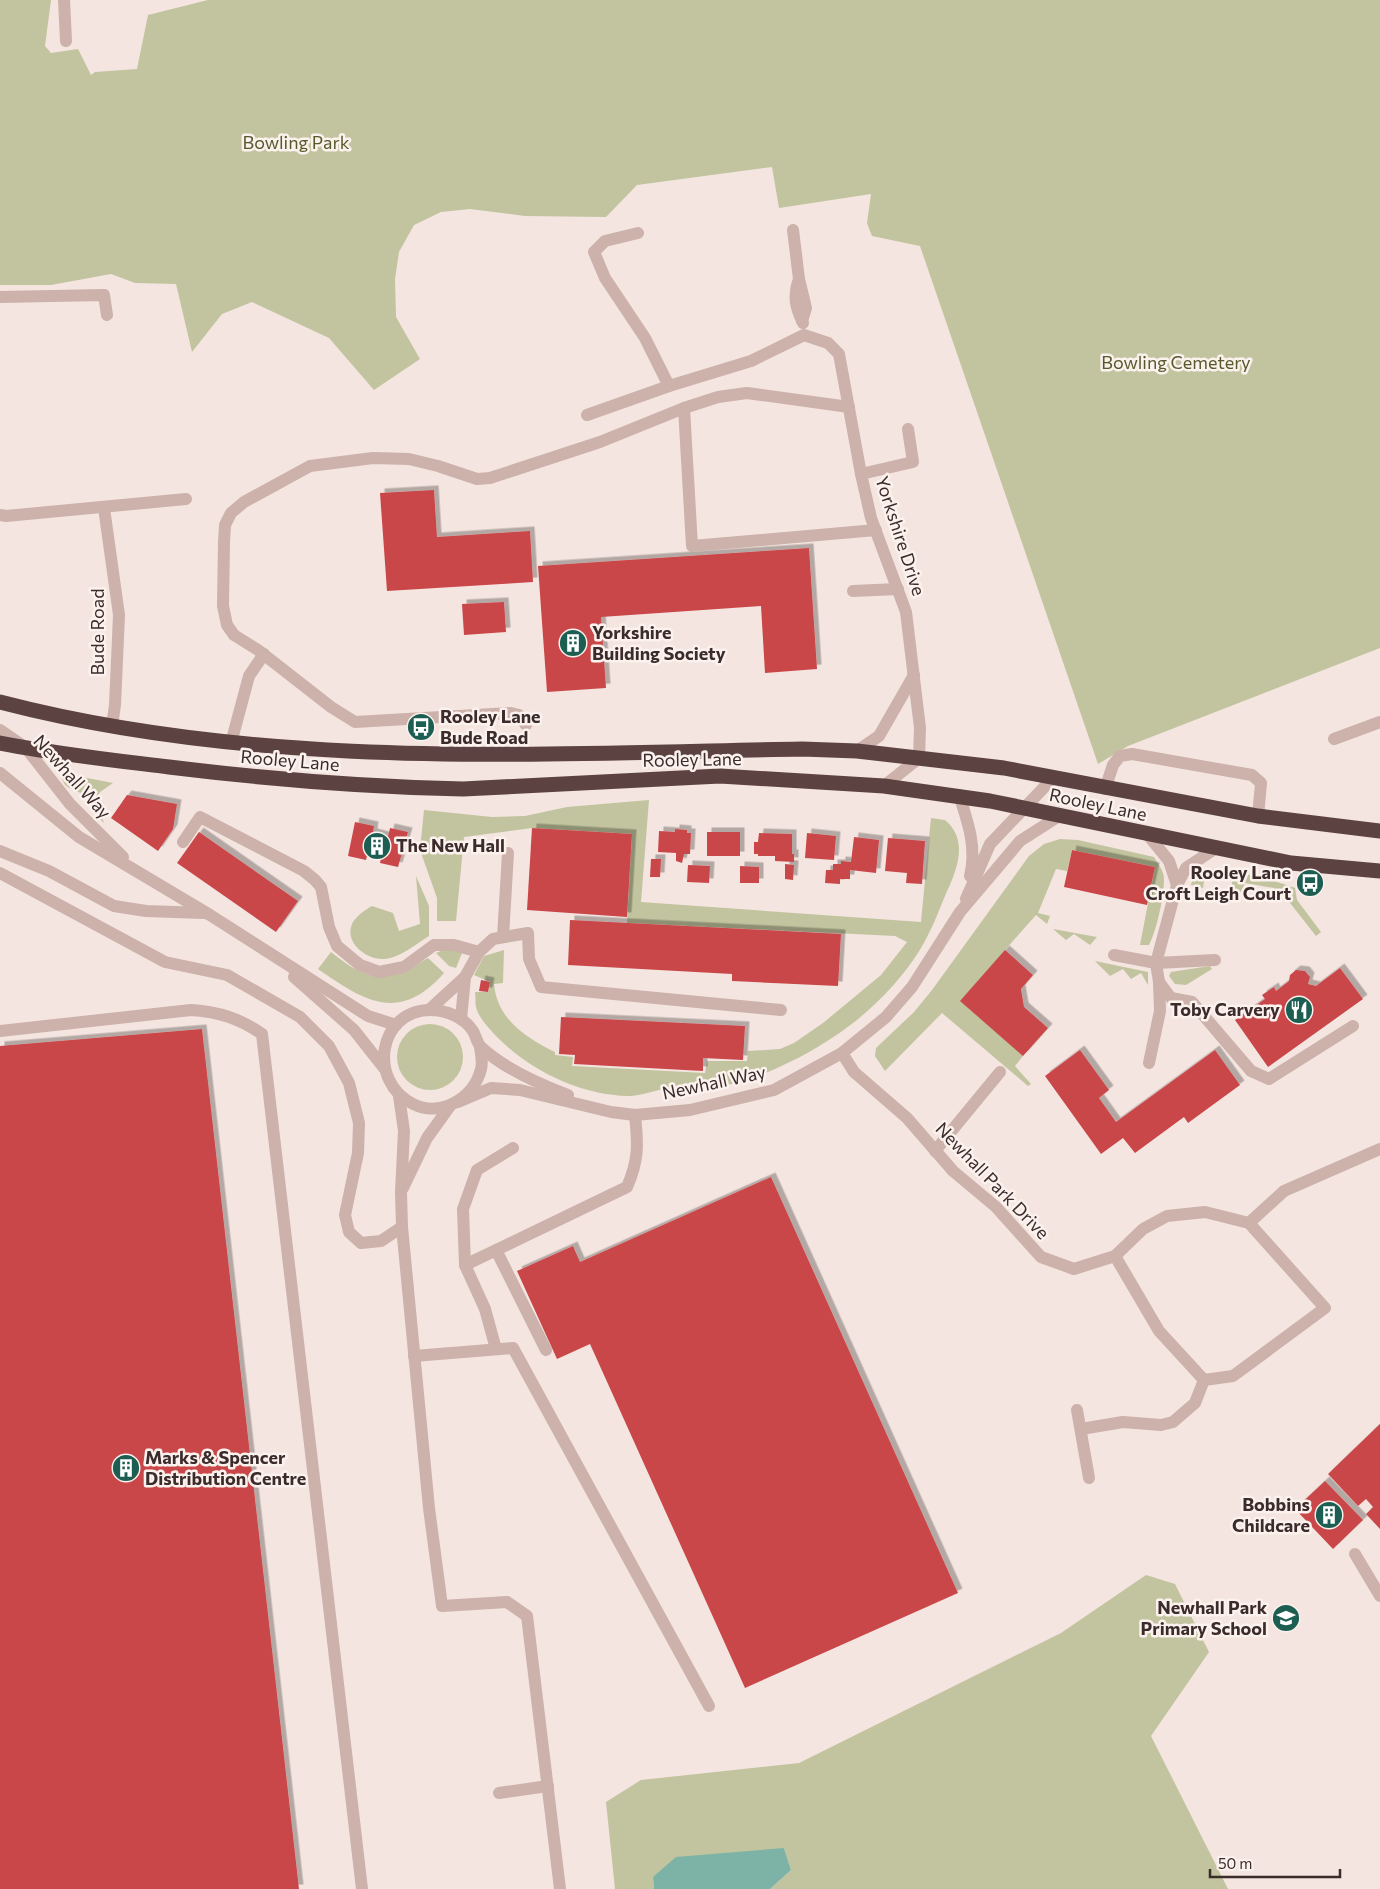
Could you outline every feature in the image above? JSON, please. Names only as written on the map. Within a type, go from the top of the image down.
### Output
[{"type":"highway","name":"Rooley Lane","points":[[0,702],[112,726],[231,743],[290,748],[472,754],[802,749],[857,751],[1004,768],[1105,789],[1258,816],[1380,831]]},
{"type":"highway","name":"Rooley Lane","points":[[0,743],[26,748],[287,781],[424,788],[463,789],[720,776],[884,786],[959,795],[1023,807],[1148,835],[1291,863],[1380,870]]},
{"type":"street","points":[[64,0],[66,41]]},
{"type":"street","points":[[793,230],[799,278],[806,308],[802,321],[809,337]]},
{"type":"street","points":[[638,233],[605,242],[594,252],[605,278],[645,338],[669,386]]},
{"type":"street","points":[[0,297],[104,295],[107,315]]},
{"type":"street","points":[[587,415],[669,386],[751,361],[804,335],[809,337]]},
{"type":"street","name":"Yorkshire Drive","points":[[809,337],[828,343],[839,354],[861,474],[876,530],[906,612],[920,728],[920,758]]},
{"type":"street","points":[[526,725],[519,715],[511,713],[355,722],[310,692],[264,654],[234,635],[227,624],[223,606],[226,525],[231,513],[250,498],[310,466],[343,460],[409,459],[477,478],[490,478],[600,442],[684,408],[718,398],[746,393],[849,407]]},
{"type":"street","points":[[684,408],[692,546],[876,530]]},
{"type":"street","points":[[861,474],[913,462],[908,429]]},
{"type":"street","points":[[3,515],[104,508],[186,499]]},
{"type":"street","name":"Bude Road","points":[[104,508],[120,615],[112,726]]},
{"type":"street","points":[[853,591],[898,589]]},
{"type":"street","points":[[231,743],[249,676],[264,654]]},
{"type":"street","points":[[857,751],[879,736],[914,675]]},
{"type":"street","points":[[1334,739],[1379,726]]},
{"type":"street","name":"Newhall Way","points":[[0,730],[26,748],[70,804],[138,871]]},
{"type":"street","points":[[1105,789],[1113,765],[1120,756],[1132,754],[1252,775],[1261,783],[1258,816]]},
{"type":"street","points":[[884,786],[920,758]]},
{"type":"street","name":"Newhall Way","points":[[0,773],[79,837],[210,914],[368,1016],[396,1025]]},
{"type":"street","name":"Newhall Way","points":[[960,912],[990,844],[1052,778]]},
{"type":"street","name":"Newhall Way","points":[[959,795],[970,831],[974,861],[960,912]]},
{"type":"street","name":"Newhall Way","points":[[239,934],[330,1007],[354,1030],[384,1068],[387,1079],[400,1096],[414,1105],[425,1108],[454,1104],[491,1088],[510,1089],[611,1112],[635,1115],[690,1110],[774,1090],[842,1053],[886,1017],[912,988],[960,912],[1020,841],[1059,816]]},
{"type":"street","points":[[183,842],[200,817],[304,871],[321,887],[329,927],[336,946],[360,965],[379,972],[404,967],[434,945],[454,945],[479,952]]},
{"type":"street","points":[[1148,835],[1169,861],[1177,885]]},
{"type":"street","points":[[1149,1063],[1160,1011],[1156,963],[1177,885],[1186,868],[1216,848]]},
{"type":"street","points":[[0,851],[49,871],[114,906],[210,914]]},
{"type":"street","points":[[503,937],[508,853]]},
{"type":"street","points":[[0,873],[165,962],[227,975],[300,1017],[329,1046],[349,1083],[359,1124],[358,1153],[345,1215],[349,1232],[361,1243],[374,1242],[381,1241],[402,1227]]},
{"type":"street","points":[[429,1010],[464,978],[479,952],[494,939],[528,933],[529,960],[541,987],[781,1010]]},
{"type":"street","points":[[1114,955],[1156,963],[1215,960]]},
{"type":"street","points":[[384,1068],[386,1041],[396,1025],[412,1015],[429,1010],[445,1012],[461,1019],[464,978]]},
{"type":"street","points":[[1159,982],[1171,998],[1192,1002],[1251,1071],[1269,1079],[1353,1026]]},
{"type":"street","points":[[0,1031],[191,1010],[217,1012],[245,1022],[262,1034],[362,1889]]},
{"type":"street","name":"Newhall Way","points":[[454,1104],[475,1085],[482,1068],[480,1047],[472,1029],[461,1019]]},
{"type":"street","name":"Newhall Way","points":[[480,1047],[521,1073],[559,1092],[611,1112]]},
{"type":"street","name":"Newhall Park Drive","points":[[842,1053],[854,1072],[907,1118],[952,1171],[996,1207],[1042,1257],[1074,1269],[1115,1256],[1143,1229],[1167,1216],[1205,1212],[1249,1223]]},
{"type":"street","points":[[935,1151],[1000,1072]]},
{"type":"street","points":[[400,1096],[404,1131],[401,1192],[402,1227],[429,1508],[442,1606],[507,1602],[527,1616],[560,1889]]},
{"type":"street","points":[[401,1192],[427,1138],[454,1104]]},
{"type":"street","points":[[465,1265],[627,1188],[636,1168],[638,1141],[635,1115]]},
{"type":"street","points":[[496,1349],[485,1309],[465,1265],[463,1209],[466,1193],[476,1170],[513,1148]]},
{"type":"street","points":[[1204,1380],[1233,1376],[1325,1308],[1249,1223],[1284,1191],[1380,1149]]},
{"type":"street","points":[[496,1250],[546,1350]]},
{"type":"street","points":[[1115,1256],[1158,1332],[1204,1380]]},
{"type":"street","points":[[414,1356],[513,1348],[709,1706]]},
{"type":"street","points":[[1081,1429],[1123,1422],[1168,1424],[1195,1403],[1204,1380]]},
{"type":"street","points":[[1076,1410],[1089,1478]]},
{"type":"street","points":[[1355,1554],[1380,1596]]},
{"type":"street","points":[[499,1793],[548,1786]]},
{"type":"green space","points":[[0,0],[51,0],[45,46],[51,53],[78,49],[91,75],[95,72],[137,69],[148,15],[208,0],[1380,0],[1380,648],[1128,746],[1098,764],[920,246],[872,236],[867,223],[871,194],[779,208],[772,167],[637,185],[606,217],[525,216],[470,209],[441,212],[414,225],[399,252],[395,279],[396,317],[420,359],[374,390],[329,338],[252,302],[222,314],[192,352],[176,284],[135,283],[111,274],[51,285],[0,285]]},
{"type":"green space","points":[[66,774],[113,783],[100,792],[96,801],[104,823],[94,814],[88,798],[67,787],[62,776]]},
{"type":"green space","points":[[649,800],[641,902],[921,922],[931,818],[945,820],[953,828],[959,847],[956,867],[932,927],[910,965],[874,1005],[835,1036],[788,1063],[737,1083],[725,1085],[688,1084],[635,1096],[610,1095],[592,1091],[556,1078],[523,1059],[495,1035],[481,1019],[476,1005],[475,992],[488,992],[490,982],[474,975],[484,956],[504,950],[503,983],[494,984],[496,996],[507,1017],[524,1034],[555,1052],[555,1055],[573,1057],[572,1066],[705,1073],[707,1061],[747,1061],[748,1051],[780,1049],[794,1043],[823,1023],[881,975],[907,942],[895,936],[627,923],[632,834],[532,828],[464,837],[456,921],[437,921],[437,898],[420,850],[424,810],[492,817],[525,816],[567,807]]},
{"type":"green space","points":[[1060,839],[1078,840],[1154,857],[1163,873],[1164,886],[1157,922],[1149,945],[1140,945],[1155,867],[1072,850],[1067,871],[1056,869],[1038,913],[1050,916],[1047,924],[1036,915],[1005,950],[1023,1056],[1015,1066],[1031,1084],[1028,1086],[942,1013],[885,1071],[875,1056],[876,1048],[914,1012],[932,990],[1029,856],[1044,844]]},
{"type":"green space","points":[[1207,868],[1263,877],[1295,888],[1297,900],[1321,932],[1316,936],[1283,894],[1272,900],[1274,888],[1245,883],[1241,892],[1232,887],[1232,881],[1205,875],[1203,888],[1191,885],[1192,881]]},
{"type":"green space","points":[[416,876],[429,906],[429,936],[408,950],[390,958],[377,959],[364,953],[354,944],[350,931],[356,918],[372,906],[393,913],[399,931],[420,924]]},
{"type":"green space","points":[[1053,929],[1097,937],[1090,945],[1074,934],[1066,940]]},
{"type":"green space","points":[[449,948],[462,953],[456,968],[449,966],[436,953]]},
{"type":"green space","points":[[331,952],[357,970],[368,974],[390,975],[401,972],[428,958],[444,973],[428,989],[412,998],[396,1003],[381,1002],[366,998],[318,969]]},
{"type":"green space","points":[[1095,961],[1148,972],[1148,985],[1141,973],[1131,979],[1123,969],[1110,976]]},
{"type":"green space","points":[[1210,966],[1212,969],[1186,985],[1175,984],[1169,976],[1171,972]]},
{"type":"green space","points":[[430,1024],[442,1027],[453,1034],[460,1045],[463,1057],[460,1069],[453,1080],[442,1087],[430,1090],[418,1087],[407,1080],[400,1069],[397,1057],[400,1045],[407,1034],[418,1027]]},
{"type":"green space","points":[[1146,1575],[1175,1584],[1209,1652],[1151,1736],[1228,1889],[770,1889],[791,1870],[784,1848],[653,1877],[654,1889],[615,1889],[606,1802],[641,1780],[799,1763],[1061,1633]]},
{"type":"water","points":[[784,1848],[791,1870],[770,1889],[654,1889],[653,1877],[676,1857]]},
{"type":"building","points":[[434,490],[437,537],[530,531],[533,582],[387,591],[380,493]]},
{"type":"building","name":"Yorkshire Building Society","points":[[809,548],[817,669],[765,673],[761,606],[601,617],[606,688],[547,692],[538,566]]},
{"type":"building","points":[[504,602],[506,632],[464,635],[462,604]]},
{"type":"building","points":[[127,795],[177,804],[173,829],[158,851],[111,818]]},
{"type":"building","name":"The New Hall","points":[[355,822],[374,826],[373,833],[388,837],[390,828],[408,832],[398,867],[380,863],[381,858],[367,856],[366,860],[348,856]]},
{"type":"building","points":[[532,828],[632,834],[627,917],[527,910]]},
{"type":"building","points":[[675,829],[687,830],[687,833],[691,833],[690,854],[684,854],[682,863],[676,861],[676,853],[658,852],[659,831],[675,832]]},
{"type":"building","points":[[199,832],[298,901],[276,932],[177,863]]},
{"type":"building","points":[[707,832],[740,832],[740,856],[707,856]]},
{"type":"building","points":[[759,833],[792,834],[794,862],[775,861],[775,856],[758,856],[758,854],[754,854],[754,842],[758,842]]},
{"type":"building","points":[[807,833],[836,836],[834,860],[805,858]]},
{"type":"building","points":[[854,837],[879,840],[876,873],[850,870],[850,879],[840,879],[840,884],[825,883],[826,870],[833,870],[833,864],[841,864],[841,861],[851,862]]},
{"type":"building","points":[[888,838],[925,841],[922,884],[906,883],[907,873],[885,871]]},
{"type":"building","points":[[1072,850],[1155,867],[1147,905],[1064,887]]},
{"type":"building","points":[[651,859],[661,859],[660,877],[650,877]]},
{"type":"building","points":[[785,864],[794,865],[793,880],[785,879]]},
{"type":"building","points":[[688,865],[710,866],[709,883],[687,882]]},
{"type":"building","points":[[740,866],[759,867],[759,883],[740,883]]},
{"type":"building","points":[[570,920],[841,934],[838,986],[732,981],[732,974],[568,965]]},
{"type":"building","points":[[1005,950],[1033,975],[1021,989],[1024,1007],[1048,1028],[1023,1056],[960,1001]]},
{"type":"building","name":"Toby Carvery","points":[[1340,968],[1363,999],[1268,1067],[1235,1020],[1265,999],[1262,995],[1274,987],[1276,991],[1289,981],[1290,975],[1296,970],[1305,971],[1310,977],[1308,984],[1316,986]]},
{"type":"building","points":[[481,980],[490,982],[488,992],[479,991]]},
{"type":"building","points":[[561,1017],[745,1026],[743,1060],[703,1058],[703,1071],[574,1064],[575,1055],[559,1054]]},
{"type":"building","name":"Marks & Spencer Distribution Centre","points":[[202,1029],[299,1889],[0,1889],[0,1046]]},
{"type":"building","points":[[1080,1050],[1109,1090],[1099,1098],[1116,1122],[1215,1050],[1240,1085],[1188,1123],[1184,1117],[1135,1153],[1123,1138],[1101,1154],[1045,1076]]},
{"type":"building","points":[[771,1177],[958,1593],[745,1688],[590,1344],[557,1359],[517,1271],[573,1246],[580,1262]]},
{"type":"building","points":[[1380,1424],[1380,1529],[1366,1514],[1373,1507],[1366,1499],[1358,1506],[1328,1474]]},
{"type":"building","name":"Bobbins Childcare","points":[[1325,1481],[1363,1520],[1333,1549],[1295,1509]]},
{"type":"place","name":"Yorkshire Building Society","points":[[573,643]]},
{"type":"place","name":"Rooley Lane Bude Road","points":[[421,727]]},
{"type":"place","name":"The New Hall","points":[[377,846]]},
{"type":"place","name":"Rooley Lane Croft Leigh Court","points":[[1310,883]]},
{"type":"place","name":"Toby Carvery","points":[[1299,1010]]},
{"type":"place","name":"Marks & Spencer Distribution Centre","points":[[126,1468]]},
{"type":"place","name":"Bobbins Childcare","points":[[1329,1515]]},
{"type":"place","name":"Newhall Park Primary School","points":[[1286,1618]]},
{"type":"park label","name":"Bowling Park","points":[[296,143]]},
{"type":"park label","name":"Bowling Cemetery","points":[[1176,363]]}]
